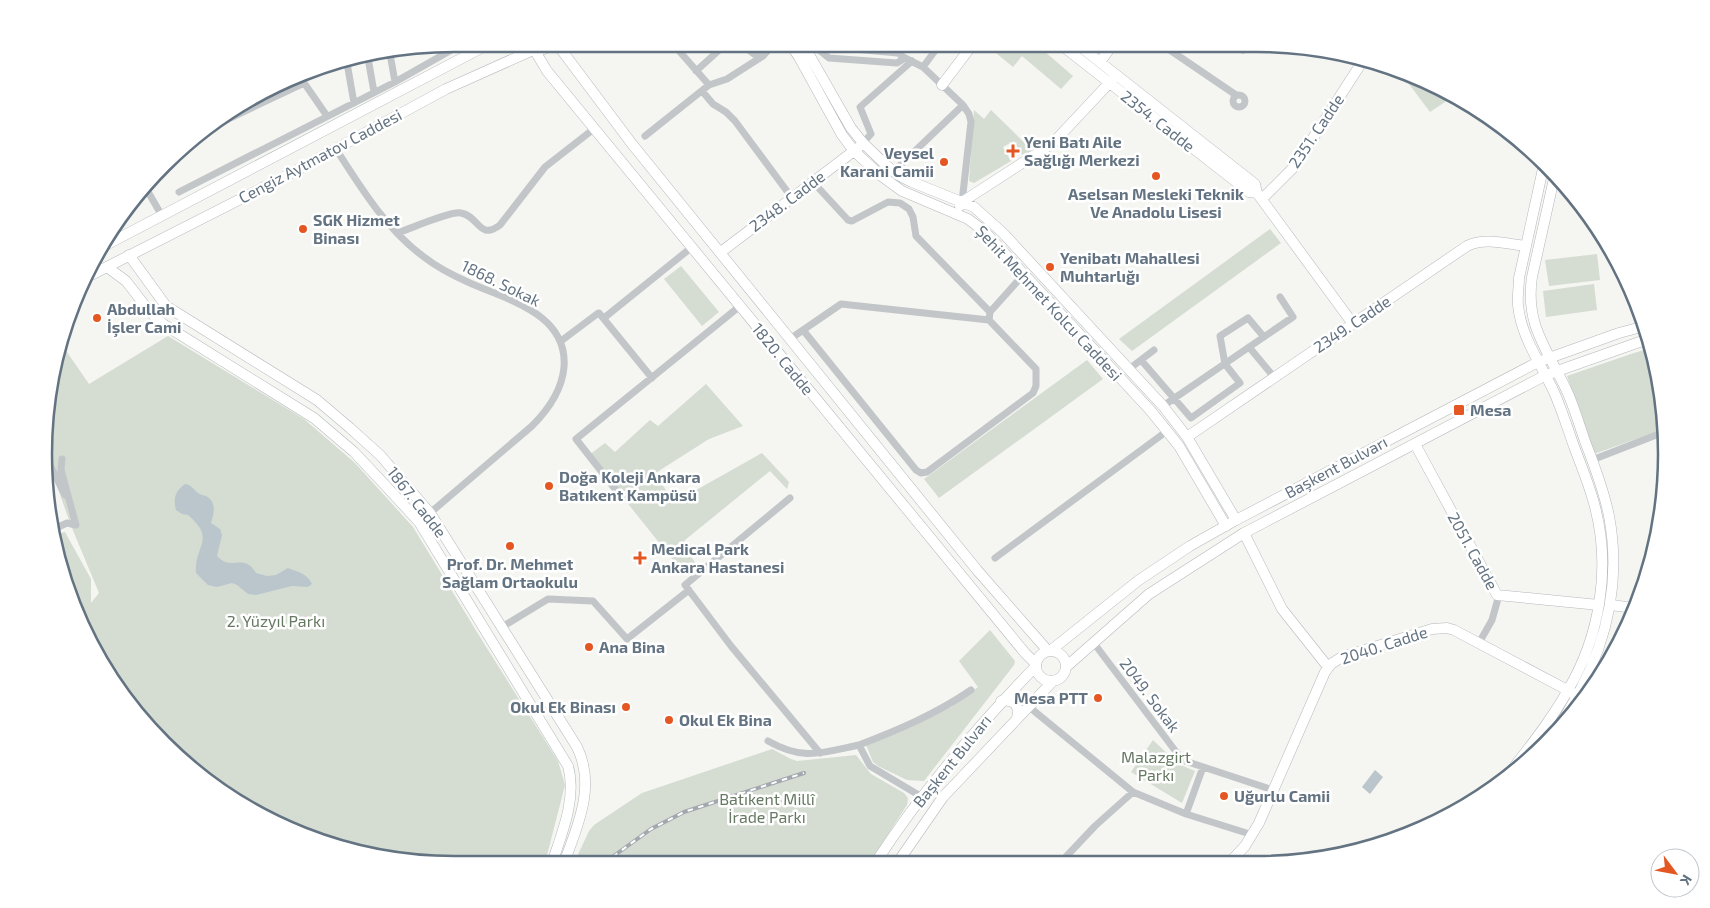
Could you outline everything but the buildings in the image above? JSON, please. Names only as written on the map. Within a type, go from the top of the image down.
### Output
[{"type":"main road","name":"Cengiz Aytmatov Caddesi","points":[[114,241],[469,52]]},
{"type":"main road","name":"Cengiz Aytmatov Caddesi","points":[[96,273],[336,149],[446,89],[531,52]]},
{"type":"main road","name":"1820. Cadde","points":[[534,52],[1036,665]]},
{"type":"main road","name":"1820. Cadde","points":[[562,52],[632,144],[790,340],[977,570],[1049,651]]},
{"type":"main road","name":"Şehit Mehmet Kolcu Caddesi","points":[[796,52],[842,135],[854,151],[893,186],[976,224],[1150,410],[1179,446],[1226,526]]},
{"type":"main road","name":"Şehit Mehmet Kolcu Caddesi","points":[[812,52],[851,128],[863,143],[894,171],[912,182],[958,200],[984,214],[1003,233],[1163,406],[1187,437],[1236,520]]},
{"type":"main road","points":[[942,85],[967,52]]},
{"type":"main road","name":"2354. Cadde","points":[[1072,52],[1113,79],[1255,184],[1260,196],[1353,324]]},
{"type":"main road","name":"2354. Cadde","points":[[1087,52],[1100,62],[1113,79]]},
{"type":"main road","points":[[1100,62],[1107,52]]},
{"type":"main road","name":"2351. Cadde","points":[[1260,196],[1295,166],[1359,66]]},
{"type":"main road","points":[[953,212],[958,200],[1053,143],[1113,79]]},
{"type":"main road","name":"2348. Cadde","points":[[720,252],[863,143]]},
{"type":"main road","points":[[1527,750],[1568,690],[1591,636],[1599,605],[1602,556],[1595,505],[1554,393],[1523,327],[1518,304],[1520,278],[1542,172]]},
{"type":"main road","points":[[1552,183],[1530,294],[1533,321],[1566,388],[1592,460],[1604,497],[1611,534],[1614,570],[1611,605],[1602,638],[1585,684]]},
{"type":"main road","name":"2349. Cadde","points":[[1187,437],[1466,246],[1483,241],[1526,246]]},
{"type":"main road","name":"1867. Cadde","points":[[129,255],[166,306],[322,404],[380,455],[430,513],[577,747],[582,759],[586,787],[583,806],[566,856]]},
{"type":"main road","name":"1867. Cadde","points":[[107,267],[126,281],[150,312],[163,324],[314,418],[354,452],[419,522],[568,766],[572,788],[570,803],[554,856]]},
{"type":"main road","name":"Başkent Bulvarı","points":[[1049,651],[1138,580],[1190,546],[1236,520],[1538,362],[1637,328]]},
{"type":"main road","name":"Başkent Bulvarı","points":[[1066,667],[1149,594],[1244,533],[1546,375],[1641,341]]},
{"type":"main road","name":"2051. Cadde","points":[[1415,444],[1494,592],[1499,595],[1599,605]]},
{"type":"main road","points":[[419,522],[430,513]]},
{"type":"main road","points":[[1244,533],[1282,610],[1328,667]]},
{"type":"main road","points":[[1611,605],[1627,607]]},
{"type":"main road","points":[[1011,636],[1019,638],[1023,636],[1025,631],[1023,622]]},
{"type":"main road","points":[[1087,622],[1085,630],[1087,634],[1096,640]]},
{"type":"main road","points":[[489,635],[502,627]]},
{"type":"main road","name":"2040. Cadde","points":[[1236,856],[1253,835],[1320,681],[1328,667],[1342,657],[1432,629],[1447,628],[1577,695]]},
{"type":"main road","points":[[1049,651],[1055,651],[1063,657],[1066,667],[1062,677],[1053,681],[1044,680],[1040,677],[1036,665],[1040,655],[1049,651]]},
{"type":"main road","name":"Başkent Bulvarı","points":[[880,856],[922,797],[1001,701],[1036,665]]},
{"type":"main road","name":"Başkent Bulvarı","points":[[902,856],[943,797],[1053,681]]},
{"type":"main road","points":[[1001,701],[1008,700],[1016,704],[1018,708],[1017,718]]},
{"type":"street","points":[[179,192],[394,82],[445,52]]},
{"type":"street","points":[[680,52],[708,85]]},
{"type":"street","points":[[696,71],[717,52]]},
{"type":"street","points":[[751,52],[763,56]]},
{"type":"street","points":[[645,136],[708,85],[727,79],[767,52]]},
{"type":"street","points":[[822,52],[829,58],[848,60],[897,63],[908,59]]},
{"type":"street","points":[[887,52],[898,53],[923,67],[963,105],[968,114],[971,122],[958,200]]},
{"type":"street","points":[[923,67],[934,52]]},
{"type":"street","points":[[1172,52],[1236,95]]},
{"type":"street","points":[[391,58],[394,82]]},
{"type":"street","points":[[863,143],[871,134],[860,107],[908,59]]},
{"type":"street","points":[[369,62],[374,92]]},
{"type":"street","points":[[348,67],[354,102]]},
{"type":"street","points":[[303,82],[327,116]]},
{"type":"street","points":[[702,90],[714,104],[726,112],[735,122],[792,198]]},
{"type":"street","points":[[894,171],[963,105]]},
{"type":"street","points":[[397,233],[456,212],[469,216],[484,230],[490,231],[495,229],[545,167],[595,128]]},
{"type":"street","name":"1868. Sokak","points":[[336,149],[385,220],[413,248],[440,268],[469,283],[510,299],[533,312],[552,328],[561,341]]},
{"type":"street","points":[[804,330],[916,470],[921,473],[926,472],[1036,390],[1036,369],[916,236],[912,213],[905,206],[888,202],[852,221],[848,220],[813,182]]},
{"type":"street","points":[[149,193],[162,216]]},
{"type":"street","points":[[604,318],[692,247]]},
{"type":"street","points":[[989,316],[1024,274]]},
{"type":"street","points":[[1163,406],[1293,317],[1280,297]]},
{"type":"street","points":[[790,340],[841,304],[989,316]]},
{"type":"street","points":[[623,499],[576,439],[740,306]]},
{"type":"street","points":[[430,513],[532,426],[546,411],[558,392],[561,382],[564,360],[561,341],[597,314],[604,318],[652,378]]},
{"type":"street","points":[[1141,360],[1191,418],[1240,382],[1226,364],[1220,336],[1248,318],[1264,337]]},
{"type":"street","points":[[1249,347],[1274,378]]},
{"type":"street","points":[[1129,369],[1154,350]]},
{"type":"street","points":[[994,558],[1167,431]]},
{"type":"street","points":[[1592,460],[1657,435]]},
{"type":"street","points":[[59,527],[67,523],[76,525],[61,470],[62,459]]},
{"type":"street","points":[[53,471],[70,506]]},
{"type":"street","points":[[790,498],[685,585],[731,646],[820,753]]},
{"type":"street","points":[[502,627],[548,599],[593,601],[628,639],[689,590]]},
{"type":"street","points":[[1479,643],[1492,620],[1499,595]]},
{"type":"street","name":"2049. Sokak","points":[[1096,640],[1180,757],[1185,761],[1273,790]]},
{"type":"street","points":[[768,741],[781,749],[799,754],[820,753],[859,745],[935,712],[970,690]]},
{"type":"street","points":[[1028,706],[1133,792],[1186,814],[1253,835]]},
{"type":"street","points":[[859,745],[870,766],[922,797]]},
{"type":"street","points":[[1186,814],[1203,767]]},
{"type":"street","points":[[1068,856],[1095,826],[1133,792]]},
{"type":"green space","points":[[1045,52],[1073,76],[1061,89],[1022,56],[1013,67],[996,53]]},
{"type":"green space","points":[[1408,82],[1447,101],[1430,112]]},
{"type":"green space","points":[[974,110],[984,119],[991,110],[1033,151],[1022,155],[1014,141],[1003,147],[1011,161],[974,183],[969,181]]},
{"type":"green space","points":[[1270,229],[1281,243],[1132,351],[1119,339]]},
{"type":"green space","points":[[1597,254],[1600,280],[1549,286],[1545,260]]},
{"type":"green space","points":[[681,266],[719,312],[702,326],[664,279]]},
{"type":"green space","points":[[1594,284],[1597,310],[1546,317],[1543,291]]},
{"type":"green space","name":"2. Yüzyıl Parkı","points":[[168,336],[304,419],[355,463],[413,527],[558,761],[565,785],[547,856],[428,855],[376,848],[350,842],[300,825],[253,802],[210,773],[170,738],[135,698],[106,655],[83,608],[66,558],[60,533],[65,532],[91,579],[91,603],[99,593],[53,475],[53,428],[60,376],[66,351],[89,384]]},
{"type":"green space","points":[[1644,350],[1650,376],[1657,431],[1594,454],[1567,376]]},
{"type":"green space","points":[[1087,360],[1103,379],[939,498],[924,479]]},
{"type":"green space","points":[[706,384],[743,426],[709,439],[654,474],[675,502],[762,453],[789,482],[787,489],[770,471],[685,540],[683,546],[697,565],[685,575],[589,455],[605,443],[615,452],[650,420],[658,426]]},
{"type":"green space","points":[[990,630],[1015,661],[1014,665],[924,781],[907,780],[873,762],[866,745],[951,707],[978,687],[959,661]]},
{"type":"green space","name":"Malazgirt Parkı","points":[[1153,740],[1178,764],[1195,771],[1182,803],[1131,772]]},
{"type":"green space","name":"Batıkent Millî İrade Parkı","points":[[772,749],[797,761],[856,755],[871,774],[904,793],[908,798],[907,805],[874,856],[577,856],[589,831],[594,825],[642,793]]},
{"type":"shaded area","points":[[185,484],[191,486],[199,494],[206,496],[212,501],[214,512],[211,523],[220,529],[222,535],[217,556],[223,561],[228,563],[247,563],[256,573],[267,576],[276,575],[288,568],[305,575],[312,584],[308,587],[292,586],[256,595],[248,594],[232,583],[217,587],[208,585],[196,573],[196,563],[203,537],[201,531],[188,515],[176,510],[176,496],[179,489]]},
{"type":"shaded area","points":[[1375,770],[1383,777],[1370,794],[1362,787]]},
{"type":"railway","points":[[614,856],[651,829],[684,812],[804,773]]},
{"type":"place","name":"Yeni Batı Aile Sağlığı Merkezi","points":[[1013,151]]},
{"type":"place","name":"Veysel Karani Camii","points":[[944,162]]},
{"type":"place","name":"Aselsan Mesleki Teknik Ve Anadolu Lisesi","points":[[1156,176]]},
{"type":"place","name":"SGK Hizmet Binası","points":[[303,229]]},
{"type":"place","name":"Yenibatı Mahallesi Muhtarlığı","points":[[1050,267]]},
{"type":"place","name":"Abdullah İşler Cami","points":[[97,318]]},
{"type":"place","name":"Mesa","points":[[1459,410]]},
{"type":"place","name":"Doğa Koleji Ankara Batıkent Kampüsü","points":[[549,486]]},
{"type":"place","name":"Prof. Dr. Mehmet Sağlam Ortaokulu","points":[[510,546]]},
{"type":"place","name":"Medical Park Ankara Hastanesi","points":[[640,558]]},
{"type":"place","name":"Ana Bina","points":[[589,647]]},
{"type":"place","name":"Mesa PTT","points":[[1098,698]]},
{"type":"place","name":"Okul Ek Binası","points":[[626,707]]},
{"type":"place","name":"Okul Ek Bina","points":[[669,720]]},
{"type":"place","name":"Uğurlu Camii","points":[[1224,796]]}]
